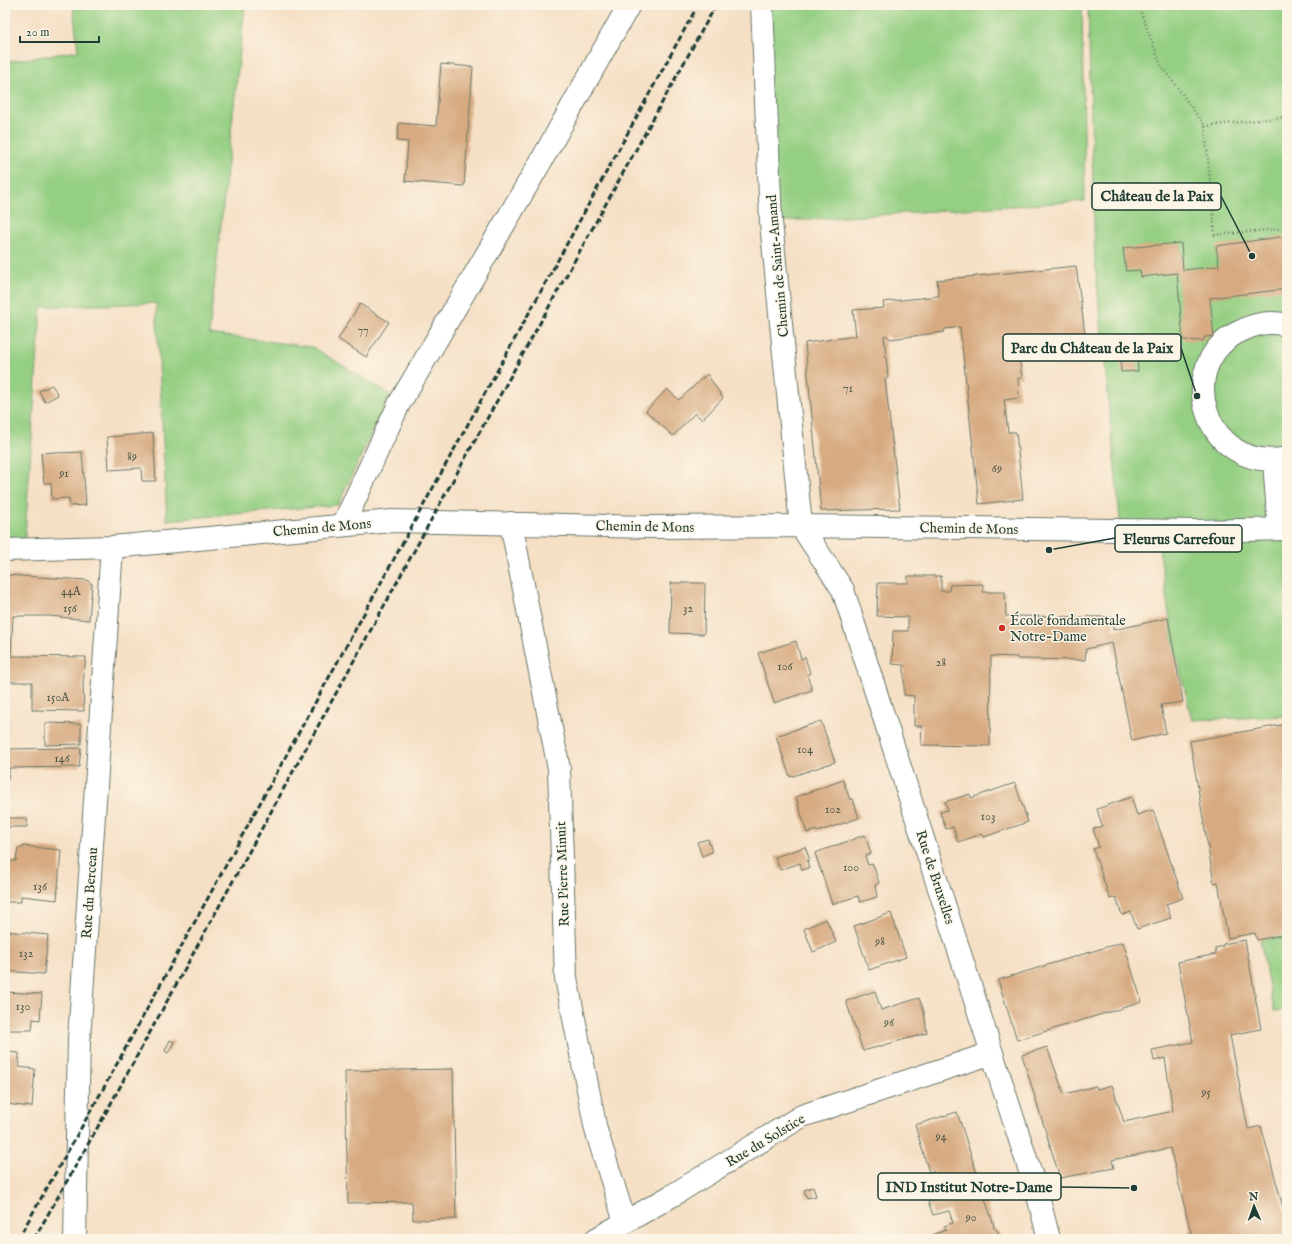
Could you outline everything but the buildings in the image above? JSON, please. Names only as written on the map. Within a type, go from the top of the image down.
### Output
[{"type":"street","points":[[343,525],[399,404],[540,163],[629,5]]},
{"type":"street","name":"Chemin de Saint-Amand","points":[[762,5],[771,222],[800,526]]},
{"type":"street","points":[[1283,529],[1281,460],[1252,458],[1232,448],[1216,432],[1206,412],[1203,390],[1207,368],[1218,348],[1234,333],[1255,324],[1278,322],[1287,325]]},
{"type":"street","name":"Chemin de Mons","points":[[5,550],[112,547],[392,520],[649,527],[800,526],[1196,531],[1283,529]]},
{"type":"street","name":"Rue Pierre Minuit","points":[[511,523],[559,769],[566,978],[596,1130],[625,1222]]},
{"type":"street","name":"Rue de Bruxelles","points":[[800,526],[843,590],[1038,1196],[1049,1239]]},
{"type":"street","name":"Rue du Berceau","points":[[75,1239],[79,1039],[112,547]]},
{"type":"street","name":"Rue du Solstice","points":[[596,1239],[802,1116],[992,1053]]},
{"type":"path","points":[[1138,5],[1161,65],[1205,126],[1215,235],[1287,228]]},
{"type":"path","points":[[1205,126],[1287,117]]},
{"type":"green space","points":[[73,5],[245,5],[209,334],[312,347],[390,394],[338,505],[167,520],[156,303],[41,307],[24,550],[5,550],[5,62],[78,51]]},
{"type":"green space","points":[[762,5],[1082,5],[1085,201],[771,222]]},
{"type":"green space","points":[[1088,5],[1287,5],[1287,716],[1192,720],[1173,641],[1159,547],[1196,531],[1121,530],[1095,262]]},
{"type":"green space","points":[[1287,936],[1287,1010],[1274,1011],[1260,940]]},
{"type":"railway","points":[[18,1239],[102,1091],[698,5]]},
{"type":"railway","points":[[34,1239],[104,1116],[716,5]]},
{"type":"place","name":"Château de la Paix","points":[[1252,256]]},
{"type":"place","name":"Parc du Château de la Paix","points":[[1197,396]]},
{"type":"place","name":"Fleurus Carrefour","points":[[1049,550]]},
{"type":"place","name":"École fondamentale Notre-Dame","points":[[1002,628]]},
{"type":"place","name":"IND Institut Notre-Dame","points":[[1134,1188]]}]
